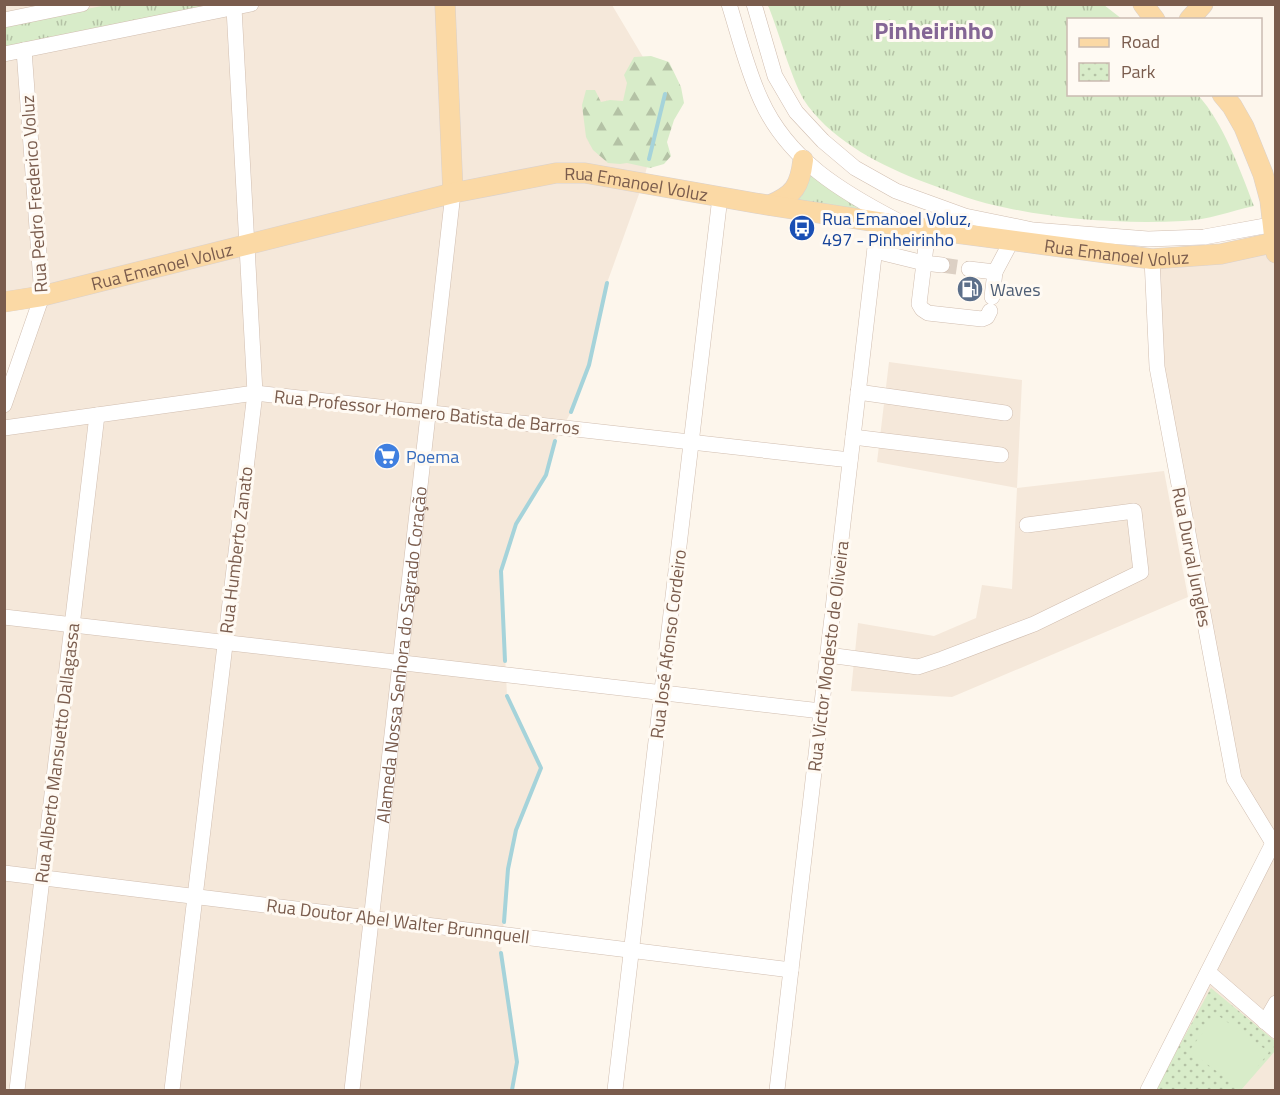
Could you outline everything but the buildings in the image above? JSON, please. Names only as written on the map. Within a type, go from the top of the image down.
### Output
[{"type":"main road","name":"Alameda Nossa Senhora do Sagrado Coração","points":[[446,4],[453,194]]},
{"type":"main road","points":[[1143,4],[1154,18]]},
{"type":"main road","points":[[1191,18],[1203,4]]},
{"type":"main road","points":[[1224,96],[1244,127],[1263,174],[1270,200],[1274,237]]},
{"type":"main road","points":[[770,205],[784,199],[795,189],[801,175],[803,160]]},
{"type":"main road","name":"Rua Emanoel Voluz","points":[[4,302],[42,296],[453,194],[556,173],[585,173],[878,222],[1152,259],[1221,254],[1274,237]]},
{"type":"street","points":[[4,20],[23,11],[82,4]]},
{"type":"street","points":[[4,54],[251,4]]},
{"type":"street","points":[[729,4],[760,99],[774,124],[803,160],[837,187],[868,205],[919,228],[924,263],[919,304],[922,309],[928,313],[982,319],[987,317],[995,272],[1012,240]]},
{"type":"street","points":[[754,4],[775,76],[796,112],[823,141],[855,168],[896,191],[966,216],[1033,230],[1148,238],[1274,237]]},
{"type":"street","name":"Rua Humberto Zanato","points":[[172,1090],[255,393],[234,8]]},
{"type":"street","name":"Rua Pedro Frederico Voluz","points":[[4,405],[42,296],[24,50]]},
{"type":"street","name":"Alameda Nossa Senhora do Sagrado Coração","points":[[352,1090],[453,194]]},
{"type":"street","name":"Rua José Afonso Cordeiro","points":[[615,1090],[720,197]]},
{"type":"street","name":"Rua Victor Modesto de Oliveira","points":[[777,1090],[878,222]]},
{"type":"street","points":[[875,251],[942,265]]},
{"type":"street","name":"Rua Durval Jungles","points":[[1152,259],[1156,367],[1234,778],[1274,842]]},
{"type":"street","points":[[969,269],[995,272]]},
{"type":"street","points":[[858,392],[1005,413]]},
{"type":"street","name":"Rua Professor Homero Batista de Barros","points":[[4,428],[255,393],[850,460]]},
{"type":"street","name":"Rua Alberto Mansuetto Dallagassa","points":[[17,1090],[97,415]]},
{"type":"street","points":[[853,437],[1001,455]]},
{"type":"street","points":[[828,655],[918,667],[1034,624],[1141,572],[1134,511],[1026,525]]},
{"type":"street","points":[[4,617],[821,711]]},
{"type":"street","points":[[1148,1090],[1274,842]]},
{"type":"street","name":"Rua Doutor Abel Walter Brunnquell","points":[[4,873],[791,970]]},
{"type":"street","points":[[1208,972],[1270,1026],[1275,1003]]},
{"type":"shaded area","points":[[5,5],[612,5],[665,94],[643,183],[607,283],[589,365],[571,412],[555,441],[546,475],[516,524],[501,571],[507,696],[541,768],[516,830],[508,869],[501,953],[517,1062],[512,1090],[5,1090],[4,405],[42,297],[5,307]]},
{"type":"shaded area","points":[[1275,242],[1275,1090],[1148,1090],[1273,843],[1234,779],[1157,367],[1152,259]]},
{"type":"shaded area","points":[[889,362],[1022,380],[1017,488],[877,462]]},
{"type":"shaded area","points":[[1164,471],[1188,597],[952,697],[851,691],[858,623],[934,636],[976,618],[982,585],[1012,589],[1017,488]]},
{"type":"green space","points":[[107,5],[223,5],[5,49],[4,25]]},
{"type":"green space","points":[[768,5],[1104,5],[1121,18],[1067,18],[1067,96],[1199,96],[1223,133],[1254,206],[1192,220],[1139,222],[1072,218],[986,203],[908,176],[861,152],[819,119],[801,95]]},
{"type":"green space","points":[[651,56],[669,62],[681,87],[684,103],[674,120],[667,142],[671,156],[664,164],[650,168],[627,163],[608,163],[593,150],[586,137],[582,105],[586,90],[595,90],[601,102],[623,101],[627,83],[624,75],[634,57]]},
{"type":"green space","points":[[807,169],[867,209],[864,216],[793,199]]},
{"type":"green space","points":[[1211,988],[1275,1041],[1275,1051],[1241,1090],[1155,1090]]},
{"type":"green space","points":[[1216,1014],[1269,1052],[1241,1089],[1189,1051]]},
{"type":"waterway","points":[[649,159],[665,94]]},
{"type":"waterway","points":[[571,412],[589,365],[607,283]]},
{"type":"waterway","points":[[505,661],[501,571],[516,524],[546,475],[555,441]]},
{"type":"waterway","points":[[504,922],[508,869],[516,830],[541,768],[507,696]]},
{"type":"waterway","points":[[501,953],[517,1062],[512,1090]]},
{"type":"tunnel","points":[[942,265],[969,269]]},
{"type":"place","name":"Rua Emanoel Voluz, 497 - Pinheirinho","points":[[802,228]]},
{"type":"place","name":"Waves","points":[[970,289]]},
{"type":"place","name":"Poema","points":[[387,456]]},
{"type":"district","name":"Pinheirinho","points":[[934,30]]}]
